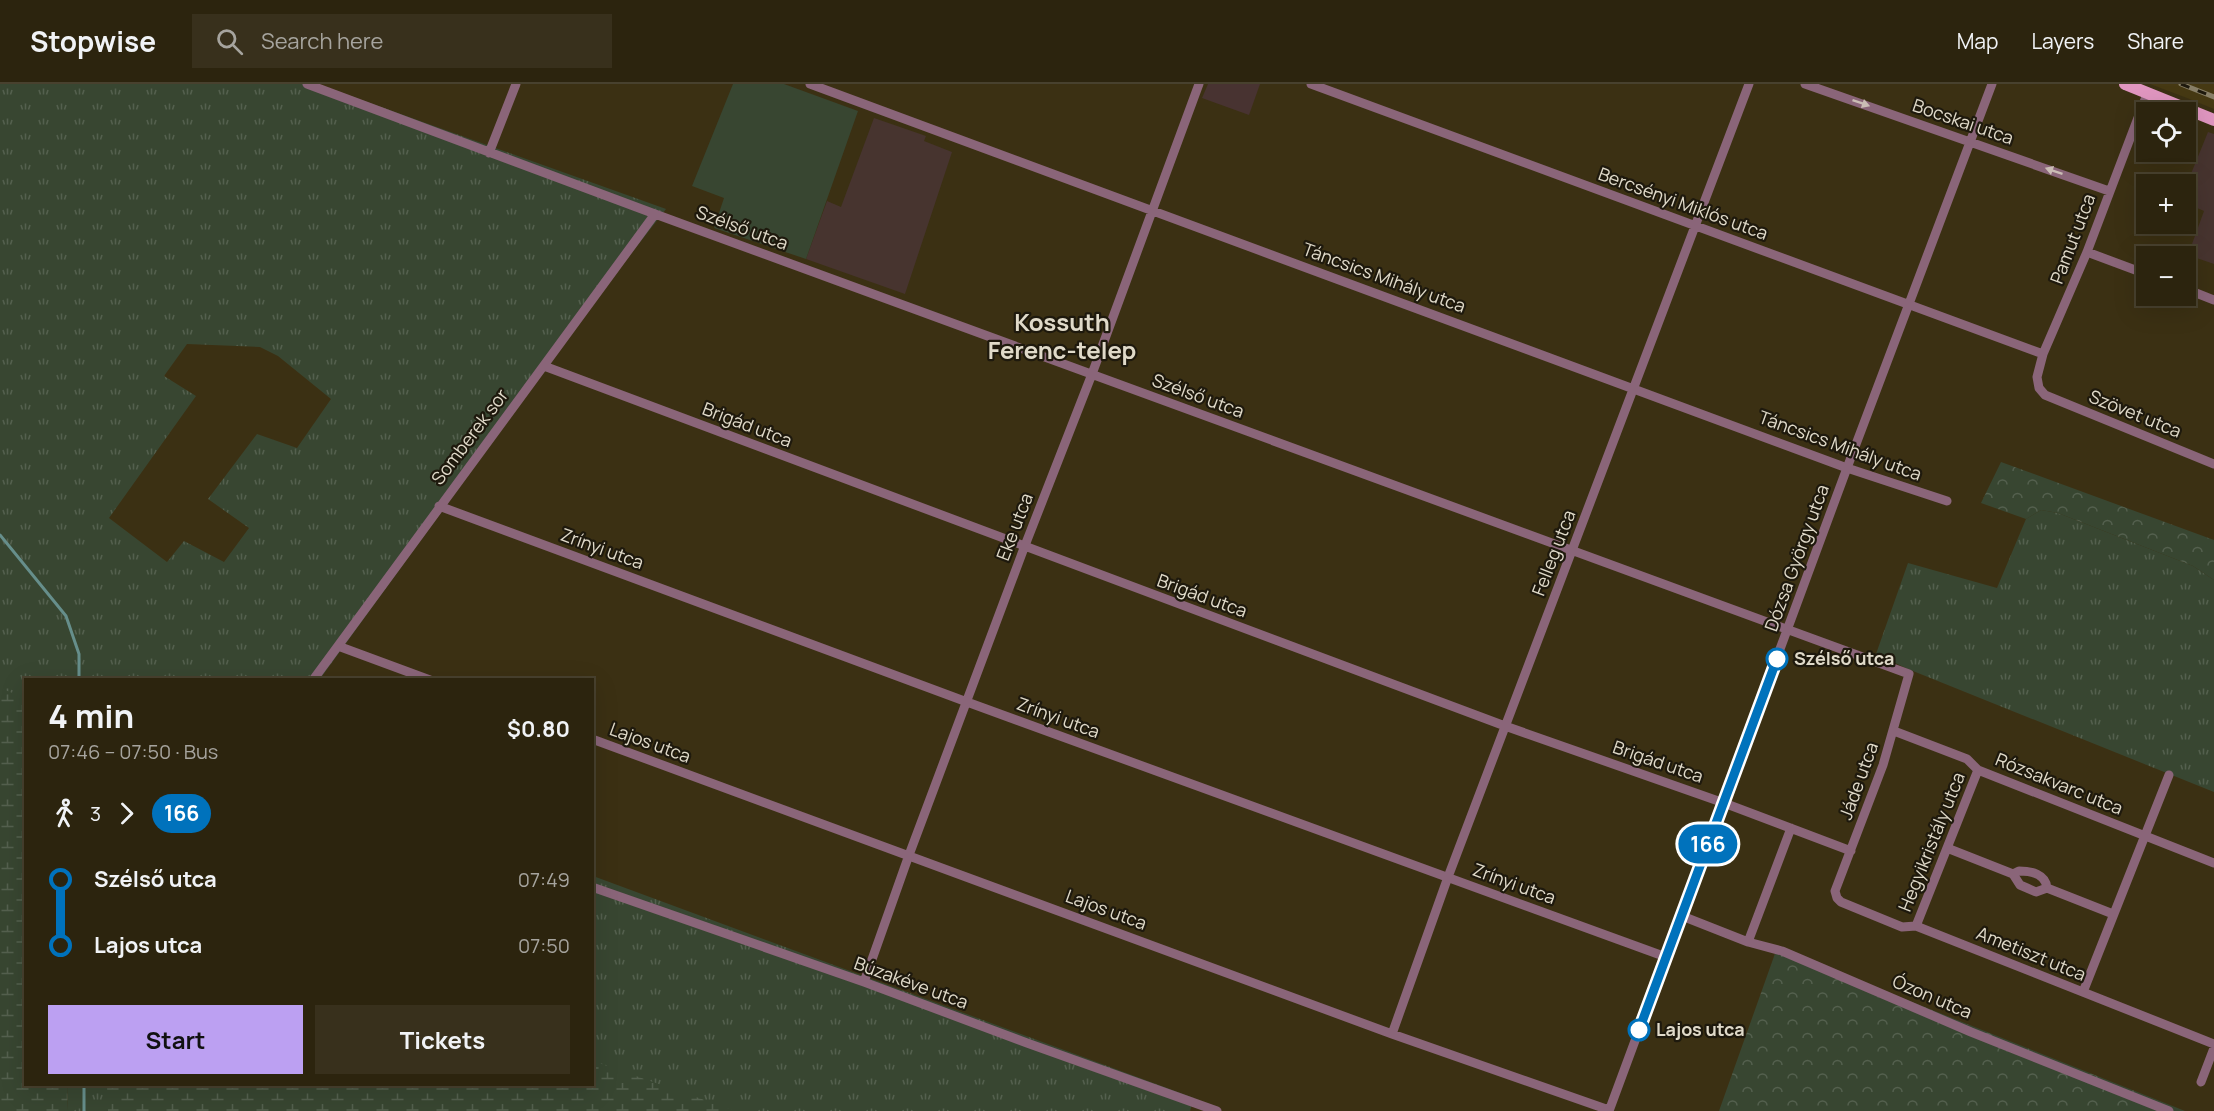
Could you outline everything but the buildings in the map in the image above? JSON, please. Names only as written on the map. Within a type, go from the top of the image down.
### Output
[{"type":"main road","points":[[2125,84],[2214,120]]},
{"type":"street","name":"Szélső utca","points":[[307,84],[489,153],[1910,674]]},
{"type":"street","points":[[489,153],[516,84]]},
{"type":"street","name":"Táncsics Mihály utca","points":[[810,84],[1847,468],[1947,501]]},
{"type":"street","name":"Eke utca","points":[[864,982],[909,855],[1092,374],[1199,84]]},
{"type":"street","name":"Bercsényi Miklós utca","points":[[1311,84],[2043,354]]},
{"type":"street","name":"Felleg utca","points":[[1392,1034],[1448,877],[1749,84]]},
{"type":"street","name":"Bocskai utca","points":[[1805,84],[2109,191]]},
{"type":"street","name":"Dózsa György utca","points":[[1609,1110],[1992,84]]},
{"type":"street","name":"Pamut utca","points":[[2045,395],[2039,388],[2037,377],[2043,354],[2087,252],[2147,94]]},
{"type":"street","name":"Somberek sor","points":[[314,678],[655,214]]},
{"type":"street","points":[[2087,252],[2136,270]]},
{"type":"street","points":[[2196,294],[2214,300]]},
{"type":"street","name":"Brigád utca","points":[[544,366],[1024,548],[1851,851]]},
{"type":"street","name":"Szövet utca","points":[[2045,395],[2214,464]]},
{"type":"street","name":"Zrínyi utca","points":[[439,506],[967,702],[1666,957]]},
{"type":"street","points":[[338,646],[425,678]]},
{"type":"street","name":"Jáde utca","points":[[1837,898],[1835,891],[1894,731],[1910,674]]},
{"type":"street","name":"Rózsakvarc utca","points":[[1894,731],[1967,759],[1978,770],[2214,863]]},
{"type":"street","name":"Lajos utca","points":[[594,740],[1392,1034],[1609,1110]]},
{"type":"street","name":"Hegyikristály utca","points":[[1916,926],[1978,770]]},
{"type":"street","points":[[2083,992],[2169,775]]},
{"type":"street","points":[[1748,942],[1791,828]]},
{"type":"street","points":[[1947,849],[2013,874],[2020,885],[2036,892],[2048,888],[2114,914]]},
{"type":"street","points":[[2013,874],[2019,871],[2043,877],[2048,888]]},
{"type":"street","name":"Búzakéve utca","points":[[594,888],[864,982],[1217,1111]]},
{"type":"street","name":"Ametiszt utca","points":[[1837,898],[1841,902],[1902,927],[1916,926],[2214,1046]]},
{"type":"street","name":"Ózon utca","points":[[1682,916],[1748,942],[1782,951],[1971,1032],[2169,1111]]},
{"type":"street","points":[[2201,1082],[2214,1046]]},
{"type":"street","points":[[1184,1111],[1187,1101]]},
{"type":"shaded area","points":[[1208,84],[1260,84],[1249,115],[1202,98]]},
{"type":"shaded area","points":[[2150,84],[2214,84],[2214,109],[2187,98]]},
{"type":"shaded area","points":[[874,118],[926,136],[924,141],[952,152],[905,294],[806,259],[827,201],[841,207]]},
{"type":"shaded area","points":[[2208,132],[2214,134],[2214,264],[2196,258],[2196,246],[2191,246],[2204,211],[2196,207],[2196,174],[2191,174]]},
{"type":"green space","points":[[0,84],[317,84],[666,209],[598,296],[321,678],[24,678],[24,1032],[0,1019]],"holes":[[[187,344],[260,347],[278,356],[331,399],[297,448],[257,434],[208,499],[249,528],[224,562],[184,541],[167,562],[109,518],[196,396],[164,376]]]},
{"type":"green space","points":[[733,84],[784,84],[858,111],[806,259],[714,228],[724,198],[692,186]]},
{"type":"green space","points":[[2001,462],[2214,540],[2214,580],[2193,566],[2058,513],[2041,510],[2026,519],[1981,503]]},
{"type":"green space","points":[[2041,510],[2058,513],[2193,566],[2214,580],[2214,792],[1876,654],[1908,563],[1997,588],[2026,519]]},
{"type":"green space","points":[[0,688],[24,698],[24,1086],[67,1086],[68,1111],[0,1111]]},
{"type":"green space","points":[[594,876],[1194,1098],[1190,1111],[68,1111],[67,1086],[594,1086]]},
{"type":"green space","points":[[1777,948],[2185,1111],[1719,1111]]},
{"type":"green space","points":[[594,1061],[736,1111],[108,1111],[107,1086],[594,1086]]},
{"type":"waterway","points":[[0,535],[66,616],[79,654],[79,678]]},
{"type":"waterway","points":[[84,1086],[84,1111]]},
{"type":"railway","points":[[2181,84],[2214,97]]},
{"type":"bus line","name":"166","points":[[1639,1030],[1777,659]]},
{"type":"place","name":"Szélső utca","points":[[1777,659]]},
{"type":"place","name":"Lajos utca","points":[[1639,1030]]},
{"type":"district","name":"Kossuth Ferenc-telep","points":[[1062,337]]}]
